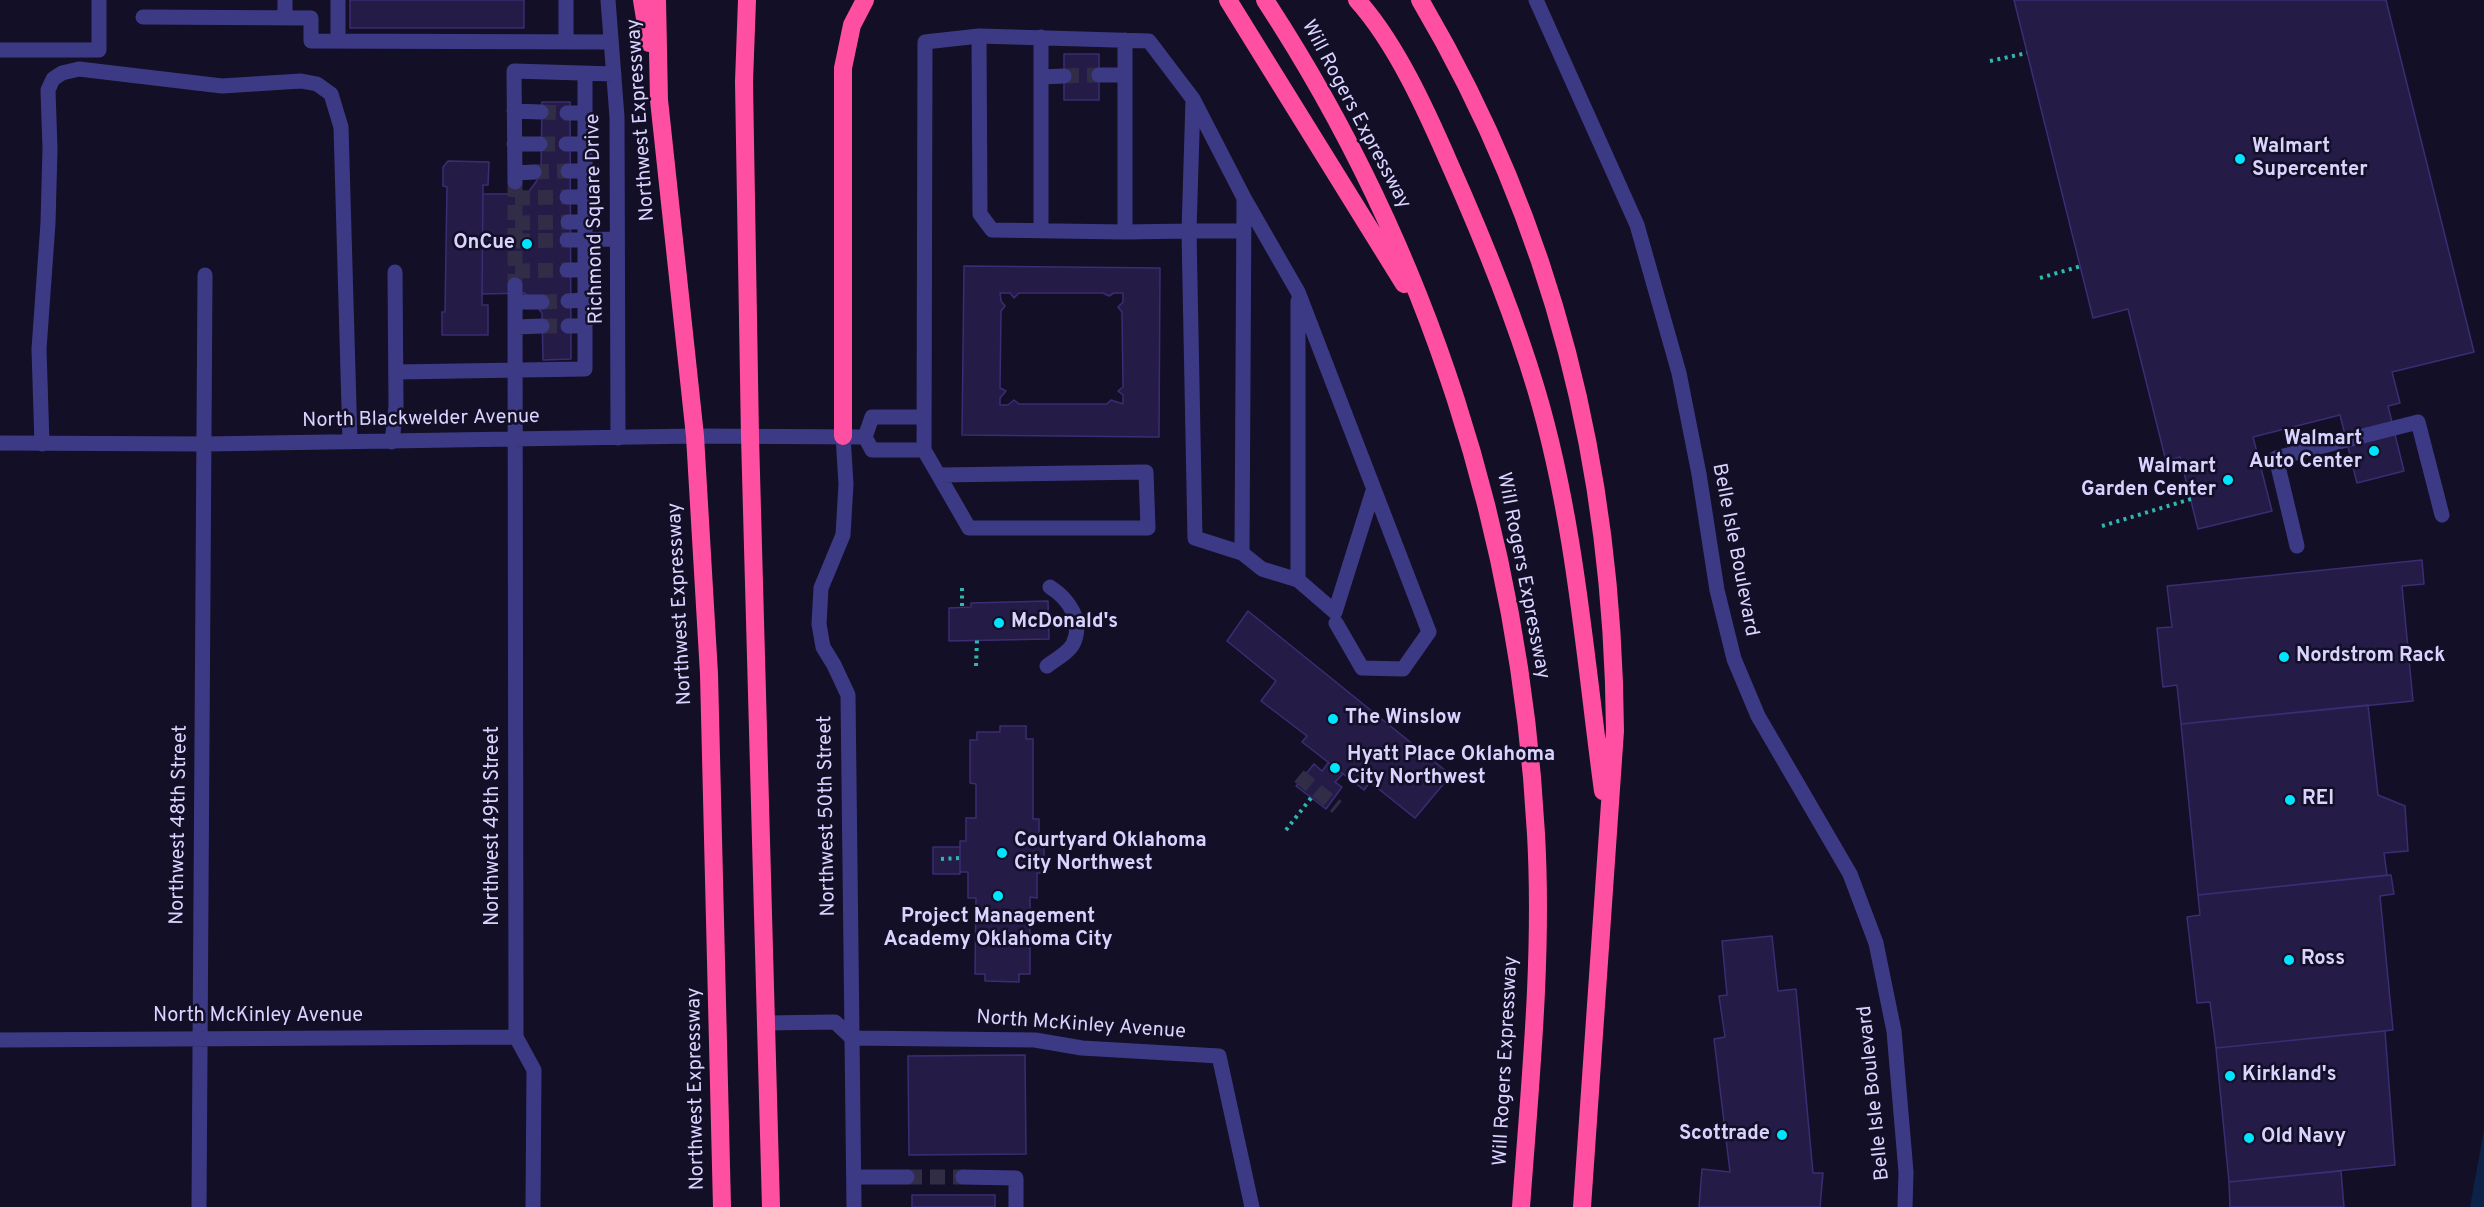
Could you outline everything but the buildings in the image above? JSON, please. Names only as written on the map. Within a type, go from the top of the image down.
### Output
[{"type":"highway","points":[[642,0],[659,99]]},
{"type":"highway","name":"Northwest Expressway","points":[[657,0],[659,99],[695,436],[709,674],[722,1207]]},
{"type":"highway","points":[[747,0],[744,82],[750,437],[771,1207]]},
{"type":"highway","points":[[843,436],[843,68],[852,26],[866,0]]},
{"type":"highway","points":[[1228,0],[1434,331]]},
{"type":"highway","name":"Will Rogers Expressway","points":[[1265,0],[1293,44],[1359,164],[1398,245],[1434,331],[1470,440],[1507,592],[1525,703],[1536,834],[1538,902],[1533,1038],[1521,1207]]},
{"type":"highway","points":[[1357,0],[1370,14],[1438,138],[1484,241],[1536,391],[1566,524],[1609,832]]},
{"type":"highway","points":[[1420,0],[1480,110],[1538,255],[1582,408],[1605,541],[1612,622],[1615,730],[1582,1207]]},
{"type":"street","points":[[0,50],[99,50],[99,0]]},
{"type":"street","points":[[285,0],[285,18]]},
{"type":"street","points":[[338,0],[338,41]]},
{"type":"street","points":[[566,0],[566,42]]},
{"type":"street","name":"Richmond Square Drive","points":[[608,0],[617,117],[618,438]]},
{"type":"street","name":"Belle Isle Boulevard","points":[[1536,0],[1637,225],[1679,374],[1699,474],[1717,590],[1734,659],[1758,716],[1850,874],[1876,943],[1894,1031],[1906,1172],[1905,1207]]},
{"type":"street","points":[[143,17],[311,18],[311,41],[611,42]]},
{"type":"street","points":[[979,36],[980,214],[992,230],[1244,231]]},
{"type":"street","points":[[940,475],[1146,472],[1154,527],[969,528],[924,450],[925,42],[979,36],[1149,41],[1193,99],[1244,198],[1298,292],[1429,632],[1403,669],[1362,668],[1336,623]]},
{"type":"street","points":[[1041,37],[1041,230]]},
{"type":"street","points":[[1125,40],[1125,231]]},
{"type":"street","points":[[42,444],[39,349],[48,223],[50,149],[48,90],[54,79],[62,73],[79,69],[222,86],[301,81],[317,84],[331,94],[341,127],[350,442]]},
{"type":"street","points":[[534,172],[515,177],[514,71],[614,74]]},
{"type":"street","points":[[396,372],[585,369],[585,74]]},
{"type":"street","points":[[1099,75],[1125,75]]},
{"type":"street","points":[[1041,76],[1064,76]]},
{"type":"street","points":[[1193,99],[1189,231],[1195,537],[1242,553],[1262,569],[1298,579],[1335,612],[1373,491]]},
{"type":"street","points":[[514,111],[541,112]]},
{"type":"street","points":[[567,113],[585,113]]},
{"type":"street","points":[[514,144],[540,144]]},
{"type":"street","points":[[566,144],[585,144]]},
{"type":"street","points":[[568,171],[585,171]]},
{"type":"street","points":[[567,197],[585,197]]},
{"type":"street","points":[[1242,553],[1244,198]]},
{"type":"street","points":[[568,222],[585,222]]},
{"type":"street","points":[[567,240],[617,239]]},
{"type":"street","points":[[567,270],[585,270]]},
{"type":"street","points":[[392,442],[396,372],[396,272]]},
{"type":"street","name":"Northwest 48th Street","points":[[199,1207],[198,1038],[206,444],[205,275]]},
{"type":"street","name":"Northwest 49th Street","points":[[515,285],[516,1037],[534,1070],[533,1207]]},
{"type":"street","points":[[1298,292],[1298,579]]},
{"type":"street","points":[[568,301],[585,300]]},
{"type":"street","points":[[516,302],[542,302]]},
{"type":"street","points":[[516,327],[542,326]]},
{"type":"street","points":[[568,326],[585,326]]},
{"type":"street","points":[[924,417],[872,417],[865,437],[872,450],[924,450]]},
{"type":"street","points":[[2296,546],[2276,458],[2418,422],[2442,515]]},
{"type":"street","name":"North Blackwelder Avenue","points":[[0,443],[206,444],[695,436],[865,437]]},
{"type":"street","name":"Northwest 50th Street","points":[[843,436],[846,484],[843,535],[821,588],[819,624],[823,646],[848,695],[854,1207]]},
{"type":"street","points":[[1047,666],[1072,646],[1078,628],[1076,616],[1063,595],[1050,587]]},
{"type":"street","points":[[766,1023],[835,1022],[852,1038]]},
{"type":"street","name":"North McKinley Avenue","points":[[0,1040],[516,1037]]},
{"type":"street","name":"North McKinley Avenue","points":[[852,1038],[1035,1040],[1082,1048],[1219,1056],[1252,1207]]},
{"type":"street","points":[[854,1177],[907,1177]]},
{"type":"street","points":[[963,1177],[1016,1178],[1016,1207]]},
{"type":"path","points":[[1990,61],[2027,53]]},
{"type":"path","points":[[2040,278],[2080,266]]},
{"type":"path","points":[[2102,526],[2191,500]]},
{"type":"path","points":[[962,588],[962,607]]},
{"type":"path","points":[[976,666],[977,640]]},
{"type":"path","points":[[1286,830],[1311,798]]},
{"type":"path","points":[[941,859],[960,858]]},
{"type":"water","points":[[2484,1130],[2484,1207],[2470,1207]]},
{"type":"tunnel","points":[[1064,76],[1099,75]]},
{"type":"tunnel","points":[[541,112],[567,113]]},
{"type":"tunnel","points":[[540,144],[566,144]]},
{"type":"tunnel","points":[[534,172],[568,171]]},
{"type":"tunnel","points":[[515,182],[515,285]]},
{"type":"tunnel","points":[[515,198],[567,197]]},
{"type":"tunnel","points":[[515,223],[568,222]]},
{"type":"tunnel","points":[[515,241],[567,240]]},
{"type":"tunnel","points":[[515,271],[567,270]]},
{"type":"tunnel","points":[[542,302],[568,301]]},
{"type":"tunnel","points":[[542,326],[568,326]]},
{"type":"tunnel","points":[[1299,776],[1337,807]]},
{"type":"tunnel","points":[[907,1177],[963,1177]]},
{"type":"place","name":"Walmart Supercenter","points":[[2240,159]]},
{"type":"place","name":"OnCue","points":[[527,244]]},
{"type":"place","name":"Walmart Auto Center","points":[[2374,451]]},
{"type":"place","name":"Walmart Garden Center","points":[[2228,480]]},
{"type":"place","name":"McDonald's","points":[[999,623]]},
{"type":"place","name":"Nordstrom Rack","points":[[2284,657]]},
{"type":"place","name":"The Winslow","points":[[1333,719]]},
{"type":"place","name":"Hyatt Place Oklahoma City Northwest","points":[[1335,768]]},
{"type":"place","name":"REI","points":[[2290,800]]},
{"type":"place","name":"Courtyard Oklahoma City Northwest","points":[[1002,853]]},
{"type":"place","name":"Project Management Academy Oklahoma City","points":[[998,896]]},
{"type":"place","name":"Ross","points":[[2289,960]]},
{"type":"place","name":"Kirkland's","points":[[2230,1076]]},
{"type":"place","name":"Scottrade","points":[[1782,1135]]},
{"type":"place","name":"Old Navy","points":[[2249,1138]]}]
